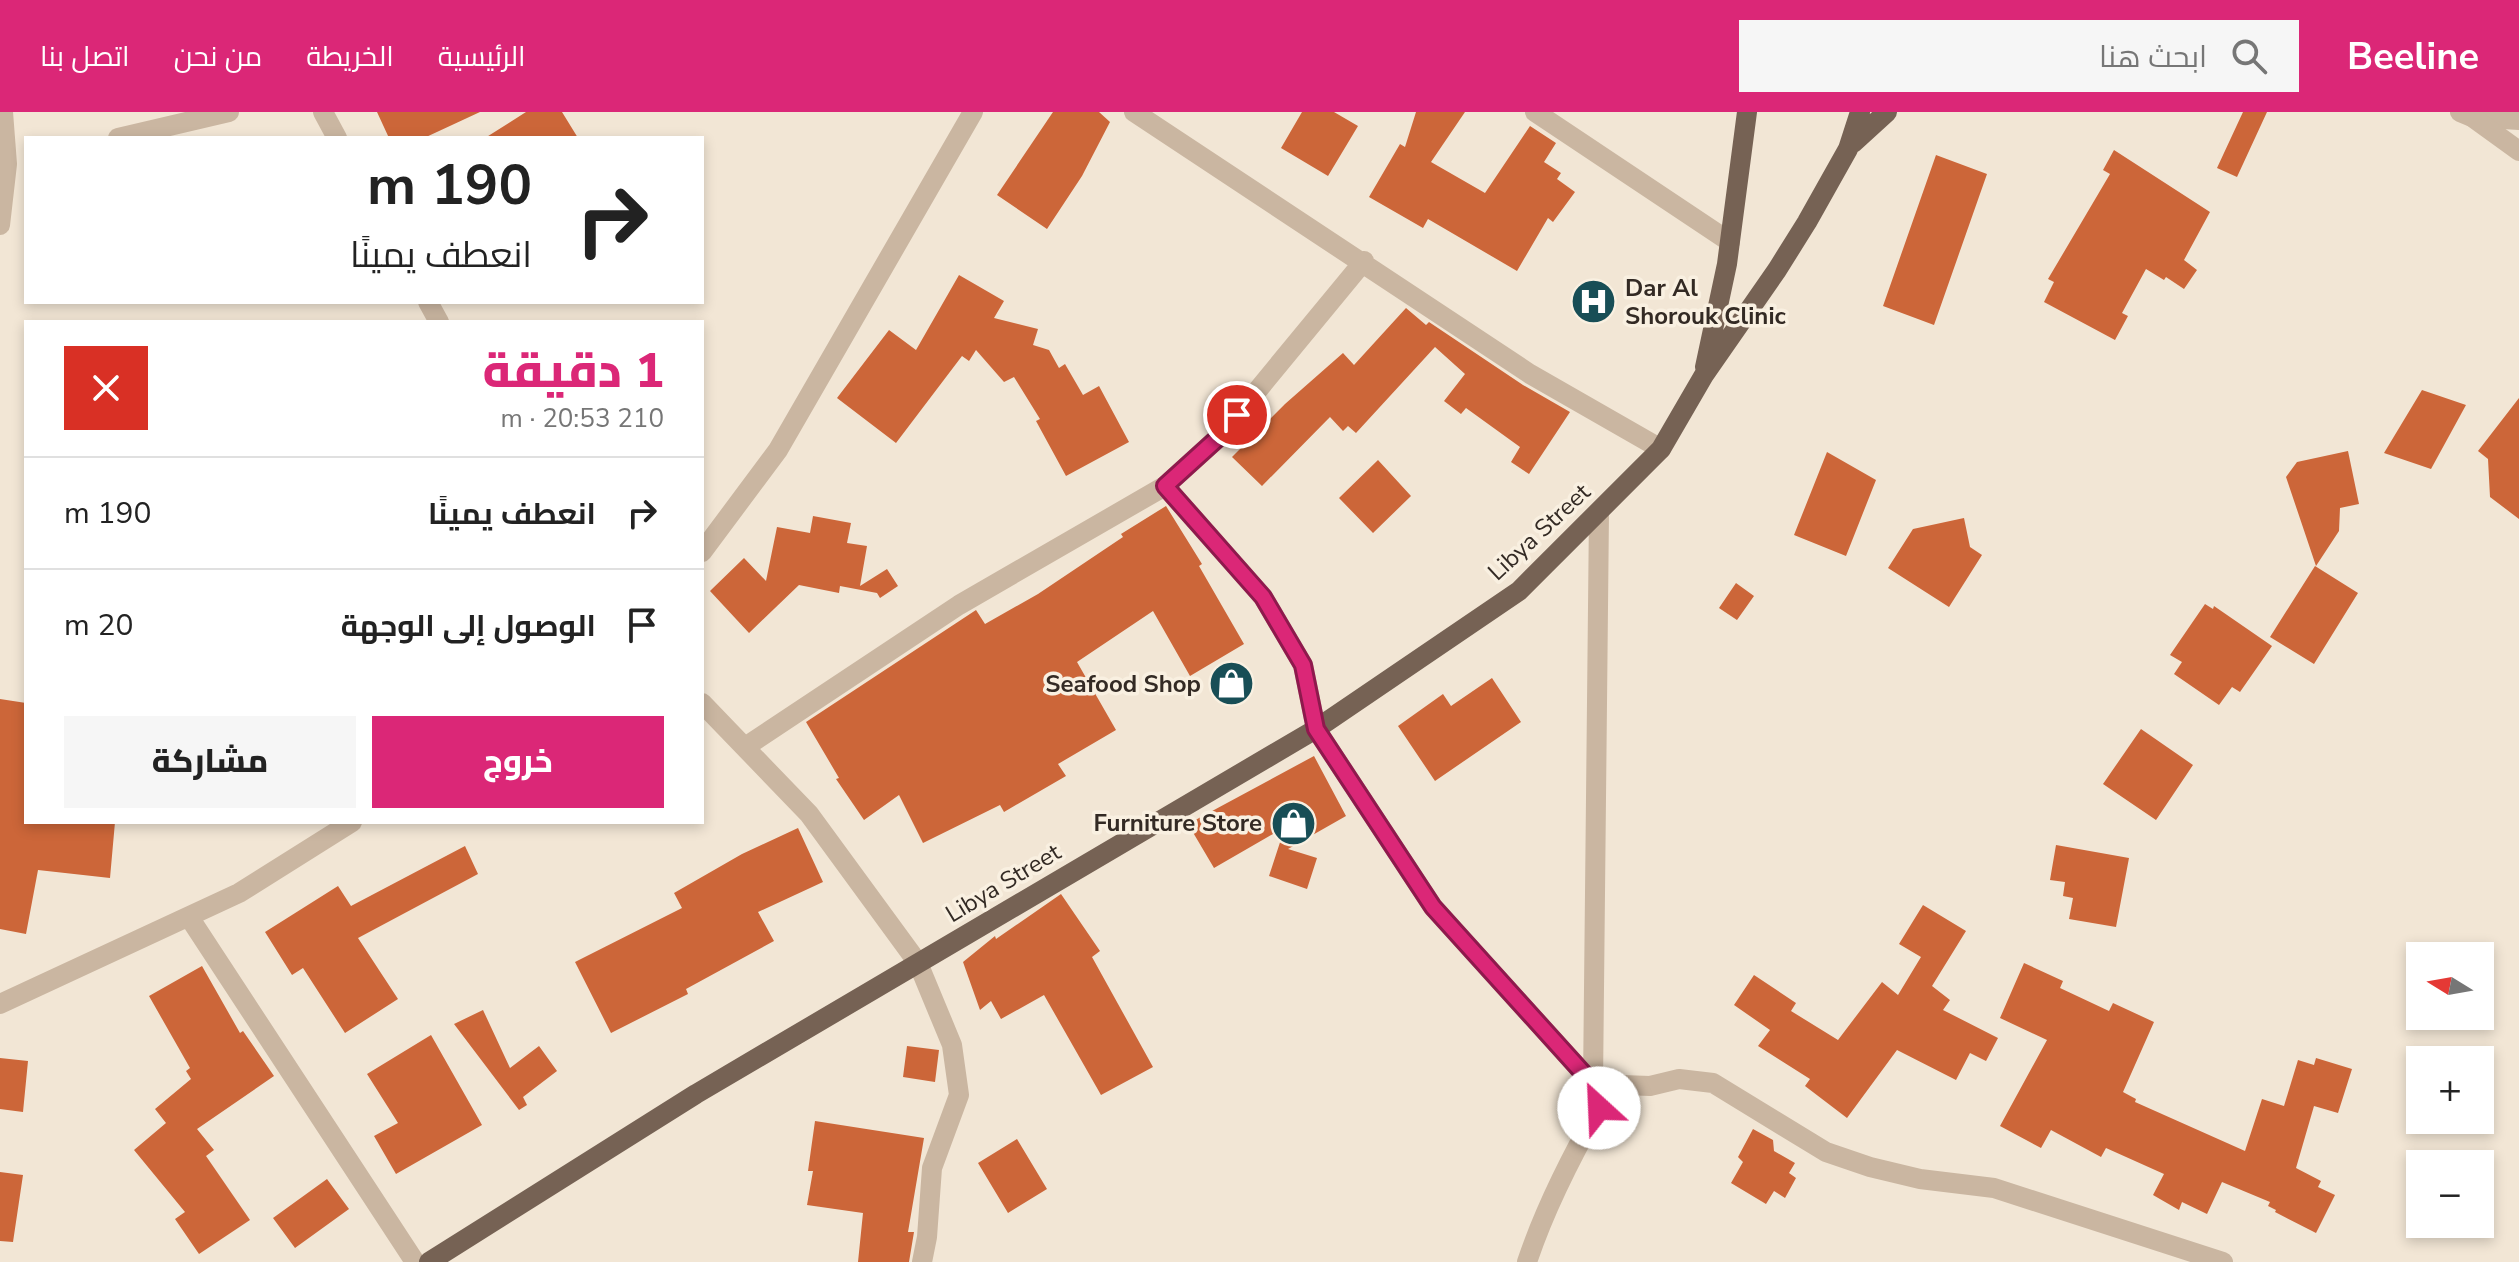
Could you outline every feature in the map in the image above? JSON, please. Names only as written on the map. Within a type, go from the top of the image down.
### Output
[{"type":"main road","points":[[1704,375],[1730,242],[1745,134],[1745,112]]},
{"type":"main road","points":[[1704,375],[1777,270],[1848,149],[1860,112]]},
{"type":"main road","points":[[1848,149],[1887,112]]},
{"type":"main road","name":"Libya Street","points":[[429,1262],[696,1094],[1316,729],[1519,591],[1661,449],[1704,375]]},
{"type":"street","points":[[0,225],[11,163],[3,112]]},
{"type":"street","points":[[127,136],[229,112]]},
{"type":"street","points":[[323,112],[336,136]]},
{"type":"street","points":[[704,549],[778,450],[973,112]]},
{"type":"street","points":[[1134,112],[1364,261],[1530,374],[1661,449]]},
{"type":"street","points":[[1535,112],[1730,242]]},
{"type":"street","points":[[2466,115],[2519,120]]},
{"type":"street","points":[[2466,115],[2519,151]]},
{"type":"street","points":[[745,747],[959,605],[1165,486],[1219,437],[1364,261]]},
{"type":"street","points":[[1165,486],[1263,597],[1303,665],[1316,729],[1433,907],[1593,1084],[1650,1086],[1679,1079],[1713,1083],[1826,1152],[1920,1179],[1994,1188],[2223,1262]]},
{"type":"street","points":[[1527,1262],[1570,1160],[1599,1108],[1593,1084],[1599,512]]},
{"type":"street","points":[[704,705],[809,814],[918,963],[952,1045],[959,1095],[932,1168],[922,1262]]},
{"type":"street","points":[[0,1004],[239,893],[349,824]]},
{"type":"street","points":[[189,917],[415,1262]]},
{"type":"building","points":[[377,112],[480,112],[428,136],[388,136]]},
{"type":"building","points":[[526,112],[562,112],[577,136],[488,136]]},
{"type":"building","points":[[1053,112],[1099,112],[1110,122],[1082,176],[1047,229],[997,195]]},
{"type":"building","points":[[1302,112],[1334,112],[1358,126],[1328,176],[1281,148]]},
{"type":"building","points":[[1416,112],[1465,112],[1431,162],[1485,193],[1530,126],[1556,143],[1544,162],[1561,173],[1557,179],[1575,192],[1553,222],[1548,218],[1517,271],[1428,219],[1423,228],[1369,197],[1400,144],[1405,147]]},
{"type":"building","points":[[2243,112],[2267,112],[2237,177],[2217,168]]},
{"type":"building","points":[[2114,150],[2210,212],[2184,260],[2197,270],[2184,289],[2146,269],[2122,313],[2128,316],[2115,340],[2044,302],[2054,282],[2048,279],[2110,174],[2103,170]]},
{"type":"building","points":[[1936,155],[1987,174],[1934,325],[1883,306]]},
{"type":"building","points":[[959,275],[1004,301],[994,318],[1038,329],[1033,345],[1049,350],[1059,368],[1065,364],[1083,395],[1099,386],[1129,442],[1066,476],[1036,421],[1040,419],[1014,377],[1004,382],[976,350],[969,361],[962,356],[896,443],[837,398],[889,330],[916,350]]},
{"type":"building","points":[[1406,308],[1426,325],[1429,322],[1523,385],[1570,412],[1529,474],[1511,462],[1520,447],[1466,408],[1461,414],[1444,401],[1465,374],[1435,347],[1356,433],[1348,426],[1343,431],[1330,417],[1262,486],[1232,457],[1285,404],[1343,353],[1354,365]]},
{"type":"building","points":[[2422,390],[2466,405],[2431,469],[2384,453]]},
{"type":"building","points":[[2519,398],[2519,519],[2490,497],[2488,459],[2478,451]]},
{"type":"building","points":[[2348,451],[2359,504],[2340,508],[2339,531],[2316,566],[2286,477],[2297,462]]},
{"type":"building","points":[[1827,452],[1876,480],[1846,556],[1794,535]]},
{"type":"building","points":[[1378,460],[1411,496],[1373,533],[1339,498]]},
{"type":"building","points":[[1166,506],[1202,564],[1199,566],[1244,644],[1190,676],[1153,611],[1077,662],[1116,730],[1058,764],[1066,776],[1004,812],[1000,805],[923,843],[899,795],[864,820],[836,779],[839,778],[806,722],[976,610],[985,624],[1038,594],[1123,537],[1121,534]]},
{"type":"building","points":[[813,516],[851,523],[847,543],[867,546],[860,586],[887,569],[898,586],[880,598],[877,593],[840,586],[839,593],[799,585],[749,633],[710,591],[744,558],[766,581],[777,527],[810,533]]},
{"type":"building","points":[[1964,518],[1970,547],[1982,555],[1949,607],[1888,568],[1913,529]]},
{"type":"building","points":[[2315,566],[2358,593],[2314,664],[2270,637]]},
{"type":"building","points":[[1736,583],[1754,596],[1737,620],[1719,608]]},
{"type":"building","points":[[2205,604],[2213,609],[2214,606],[2272,646],[2240,692],[2232,687],[2219,705],[2174,674],[2182,662],[2170,655]]},
{"type":"building","points":[[1492,678],[1521,722],[1435,781],[1398,726],[1443,694],[1451,706]]},
{"type":"building","points":[[0,699],[24,703],[24,824],[115,824],[110,878],[38,870],[26,934],[0,929]]},
{"type":"building","points":[[2141,729],[2193,765],[2156,820],[2103,784]]},
{"type":"building","points":[[1314,756],[1346,816],[1288,849],[1317,858],[1307,889],[1269,876],[1285,827],[1214,868],[1188,824]]},
{"type":"building","points":[[798,828],[823,882],[758,912],[774,941],[686,989],[688,994],[611,1033],[575,962],[682,908],[674,893],[742,854]]},
{"type":"building","points":[[2056,845],[2129,858],[2116,927],[2069,919],[2073,898],[2063,896],[2065,882],[2050,880]]},
{"type":"building","points":[[465,846],[478,874],[358,938],[398,999],[345,1033],[303,968],[292,975],[265,932],[338,886],[351,906]]},
{"type":"building","points":[[1061,894],[1100,951],[1092,957],[1153,1067],[1101,1095],[1044,995],[1001,1019],[991,1001],[980,1010],[963,962],[995,936],[996,939]]},
{"type":"building","points":[[1923,905],[1966,931],[1932,986],[1950,1000],[1943,1010],[1998,1038],[1986,1061],[1970,1053],[1956,1080],[1897,1050],[1847,1118],[1805,1086],[1810,1079],[1758,1046],[1770,1030],[1734,1005],[1754,975],[1796,1003],[1791,1011],[1838,1040],[1882,982],[1898,995],[1921,957],[1899,944]]},
{"type":"building","points":[[2024,963],[2063,981],[2060,988],[2109,1011],[2113,1003],[2154,1022],[2123,1092],[2136,1099],[2135,1102],[2245,1151],[2262,1099],[2284,1106],[2298,1060],[2314,1065],[2316,1058],[2352,1069],[2338,1113],[2314,1106],[2296,1168],[2321,1181],[2318,1187],[2335,1195],[2316,1233],[2275,1212],[2268,1206],[2270,1202],[2222,1182],[2207,1214],[2182,1202],[2179,1210],[2153,1195],[2164,1174],[2106,1148],[2101,1157],[2051,1130],[2041,1148],[2000,1126],[2047,1040],[2000,1018]]},
{"type":"building","points":[[202,966],[240,1033],[243,1031],[274,1076],[197,1129],[214,1150],[206,1156],[250,1220],[199,1254],[175,1219],[185,1212],[134,1150],[166,1123],[155,1109],[191,1079],[186,1071],[190,1068],[149,996]]},
{"type":"building","points":[[483,1010],[510,1068],[539,1046],[557,1071],[523,1097],[527,1105],[519,1110],[454,1024]]},
{"type":"building","points":[[431,1035],[482,1125],[396,1174],[374,1136],[398,1123],[367,1074]]},
{"type":"building","points":[[907,1046],[939,1050],[935,1082],[903,1077]]},
{"type":"building","points":[[0,1058],[28,1061],[23,1112],[0,1109]]},
{"type":"building","points":[[815,1121],[924,1138],[908,1232],[914,1232],[909,1262],[858,1262],[863,1213],[807,1205],[813,1171],[808,1171]]},
{"type":"building","points":[[1753,1129],[1773,1140],[1774,1151],[1795,1163],[1789,1173],[1796,1178],[1785,1198],[1774,1191],[1766,1204],[1731,1183],[1743,1162],[1738,1157]]},
{"type":"building","points":[[1017,1139],[1047,1189],[1008,1213],[978,1163]]},
{"type":"building","points":[[0,1172],[23,1175],[13,1242],[0,1241]]},
{"type":"building","points":[[327,1179],[349,1209],[295,1248],[273,1218]]},
{"type":"place","name":"Dar Al Shorouk Clinic","points":[[1594,302]]},
{"type":"place","name":"Seafood Shop","points":[[1232,684]]},
{"type":"place","name":"Furniture Store","points":[[1293,823]]},
{"type":"route","points":[[1237,415],[1219,437],[1165,486],[1263,597],[1303,665],[1316,729],[1433,907],[1593,1084],[1599,1108]]}]
